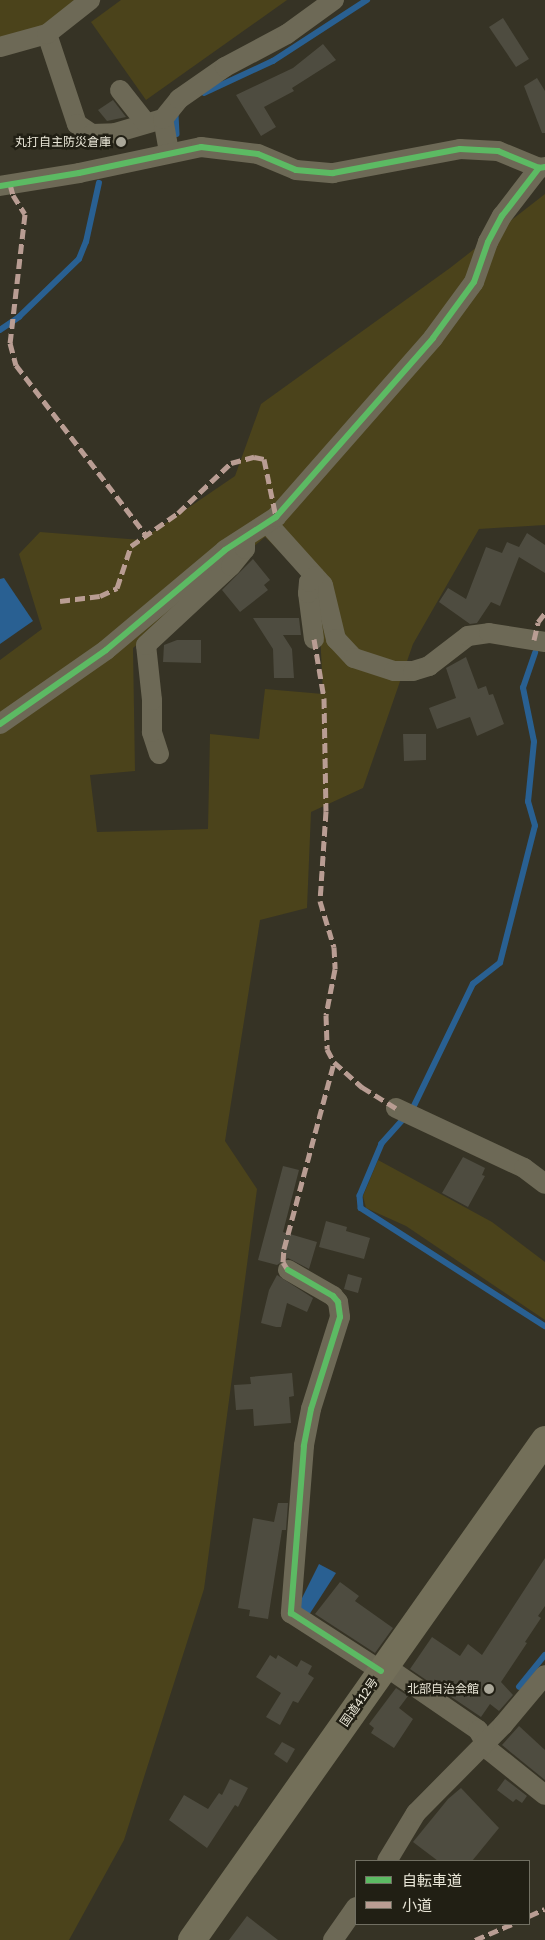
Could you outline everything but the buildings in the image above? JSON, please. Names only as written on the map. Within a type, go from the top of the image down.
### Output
[{"type":"highway","name":"国道412号","points":[[192,1940],[545,1440]]},
{"type":"street","points":[[0,47],[47,34],[52,26],[65,21],[90,0]]},
{"type":"street","points":[[47,34],[77,124],[92,134],[115,133],[158,122],[179,99],[225,67],[287,34],[334,0]]},
{"type":"street","points":[[120,90],[158,122],[169,150]]},
{"type":"street","points":[[0,186],[84,172],[169,150],[222,147],[258,154],[296,170],[333,173],[408,157],[486,149],[514,155],[542,168],[502,216],[488,242],[474,282],[434,338],[268,524],[225,550],[106,650],[0,724]]},
{"type":"street","points":[[268,524],[323,584],[336,639],[346,652],[394,671],[413,671],[429,666],[468,636],[489,633],[545,642]]},
{"type":"street","points":[[159,754],[152,732],[152,700],[146,644],[231,566],[245,549],[245,538]]},
{"type":"street","points":[[314,639],[308,593],[309,582],[315,576]]},
{"type":"street","points":[[403,1112],[524,1168],[545,1184]]},
{"type":"street","points":[[288,1270],[333,1296],[338,1302],[340,1317],[311,1409],[304,1446],[291,1613],[478,1730],[490,1751],[545,1795]]},
{"type":"street","points":[[388,1860],[416,1813],[545,1675]]},
{"type":"street","points":[[333,1940],[355,1908]]},
{"type":"shaded area","points":[[0,0],[86,0],[39,28],[0,41]]},
{"type":"shaded area","points":[[121,0],[287,0],[146,100],[91,22]]},
{"type":"shaded area","points":[[545,194],[545,525],[479,529],[413,644],[363,788],[311,812],[307,908],[260,920],[225,1141],[257,1189],[204,1589],[124,1840],[69,1940],[0,1940],[0,660],[42,629],[19,554],[40,532],[141,540],[235,476],[261,404],[450,268]],"holes":[[[265,537],[318,589],[323,694],[265,689],[259,739],[210,734],[208,829],[97,832],[90,775],[135,771],[133,648]]]},
{"type":"shaded area","points":[[378,1160],[492,1222],[545,1262],[545,1320],[406,1226],[366,1208],[363,1196]]},
{"type":"water","points":[[4,578],[33,621],[0,644],[0,579]]},
{"type":"water","points":[[319,1564],[336,1573],[307,1618],[298,1606]]},
{"type":"waterway","points":[[204,93],[273,61],[367,0]]},
{"type":"waterway","points":[[176,115],[177,134]]},
{"type":"waterway","points":[[0,330],[19,317],[79,259],[86,242],[99,183]]},
{"type":"waterway","points":[[412,1110],[473,984],[500,963],[535,826],[528,802],[534,742],[523,688],[535,653]]},
{"type":"waterway","points":[[406,1117],[382,1144],[360,1196],[361,1208],[545,1326]]},
{"type":"waterway","points":[[519,1687],[545,1655]]},
{"type":"marked path","points":[[10,184],[13,195],[25,214],[10,343],[16,365],[145,534]]},
{"type":"marked path","points":[[60,601],[100,596],[117,588],[131,546],[178,513],[231,463],[254,457],[264,459],[276,517]]},
{"type":"marked path","points":[[534,640],[538,622],[545,613]]},
{"type":"marked path","points":[[314,639],[324,698],[326,811],[320,901],[334,947],[335,969],[326,1015],[327,1049],[334,1062],[362,1087],[396,1108]]},
{"type":"marked path","points":[[288,1270],[283,1262],[284,1249],[334,1062]]},
{"type":"marked path","points":[[530,1916],[545,1909]]},
{"type":"marked path","points":[[475,1940],[510,1925]]},
{"type":"cycle path","points":[[0,186],[79,173],[201,147],[258,154],[296,170],[333,173],[460,149],[498,151],[539,168],[545,167]]},
{"type":"cycle path","points":[[0,724],[106,650],[225,550],[276,517],[433,338],[474,282],[488,242],[502,216],[539,168]]},
{"type":"cycle path","points":[[288,1270],[333,1296],[338,1302],[340,1317],[311,1409],[304,1446],[291,1613],[381,1671]]},
{"type":"place","name":"丸打自主防災倉庫","points":[[121,142]]},
{"type":"place","name":"北部自治会館","points":[[489,1689]]}]
